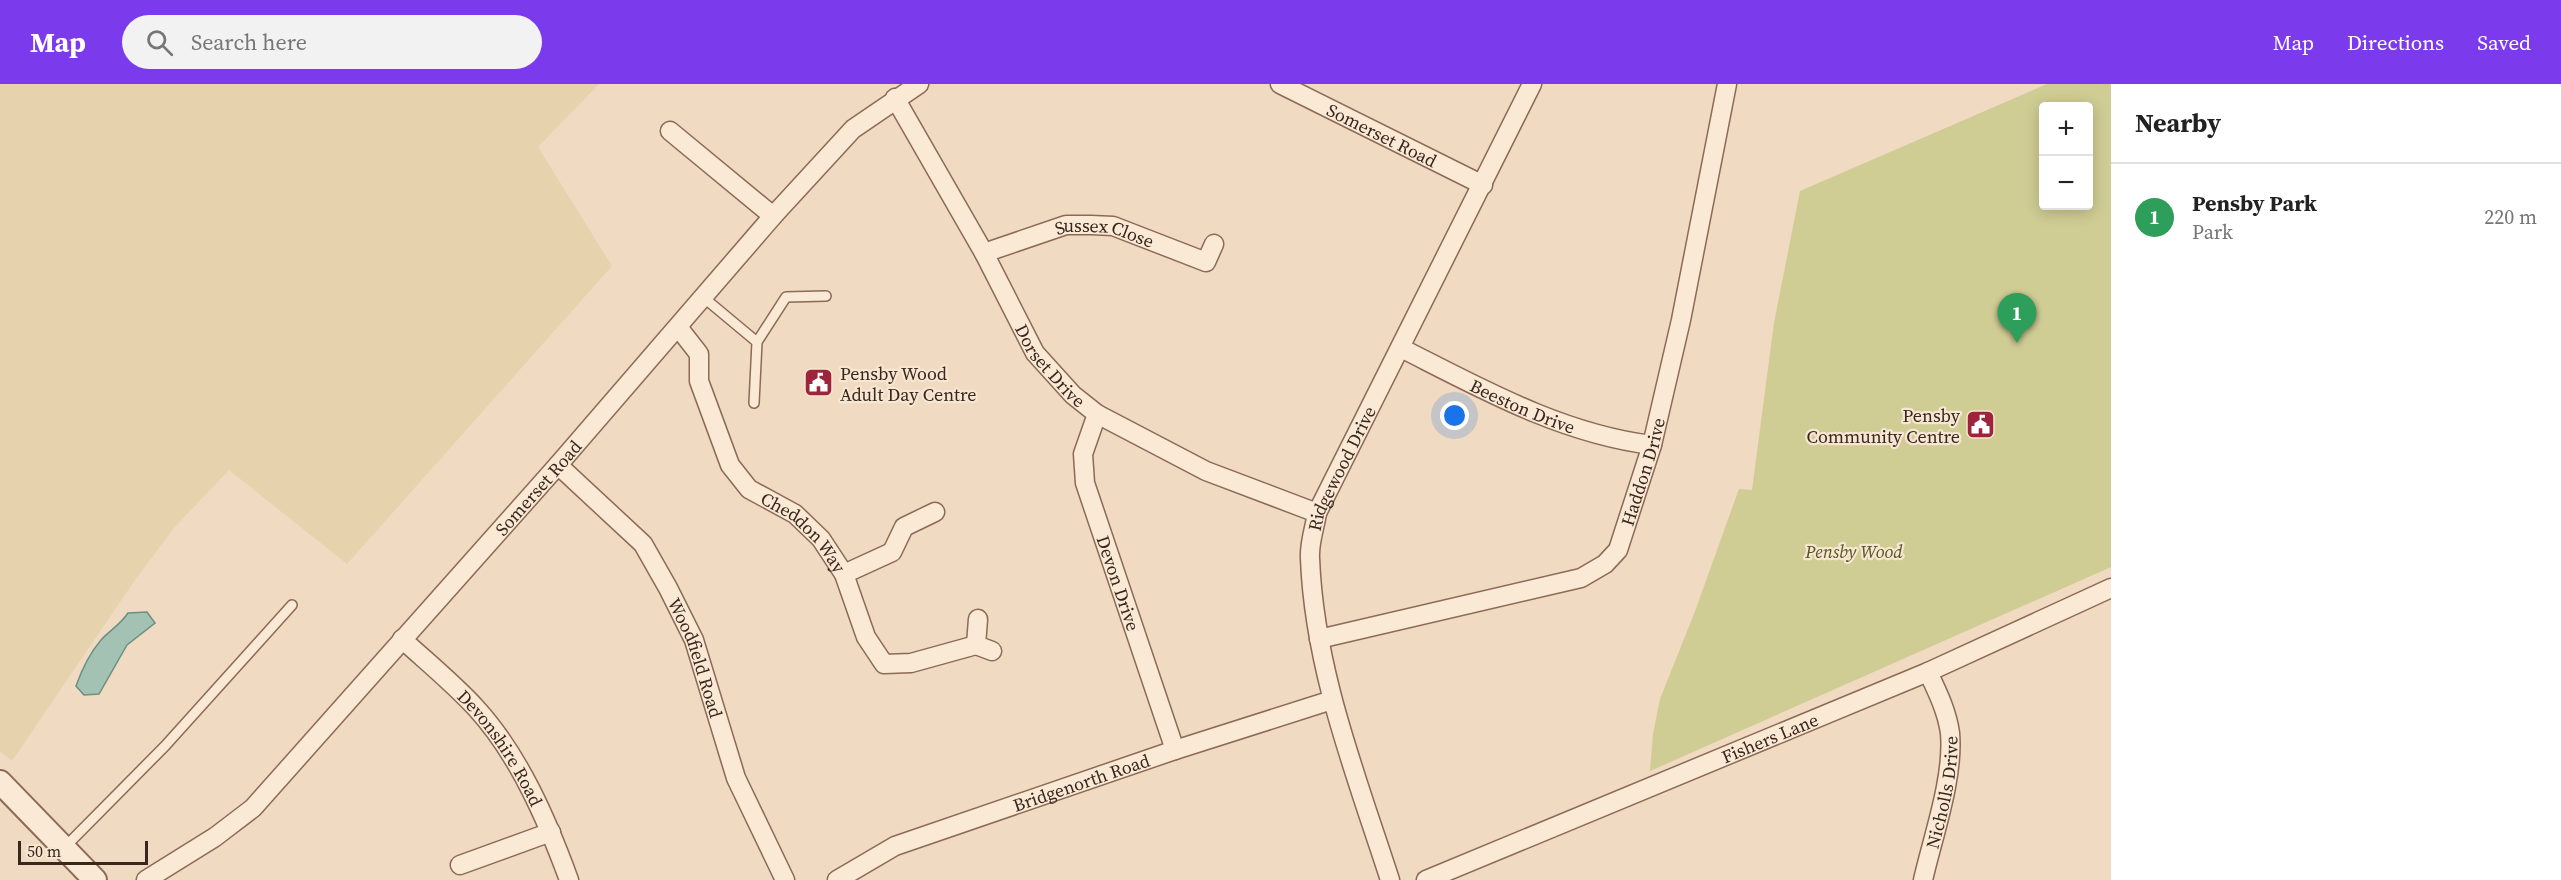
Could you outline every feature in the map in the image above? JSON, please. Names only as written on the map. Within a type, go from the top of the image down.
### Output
[{"type":"street","name":"Somerset Road","points":[[146,880],[215,837],[253,808],[558,465],[773,216],[853,129],[895,98],[919,84]]},
{"type":"street","name":"Somerset Road","points":[[1280,84],[1483,185]]},
{"type":"street","name":"Ridgewood Drive","points":[[1390,880],[1332,700],[1319,639],[1309,555],[1317,513],[1532,84]]},
{"type":"street","name":"Haddon Drive","points":[[1319,639],[1581,578],[1605,564],[1618,550],[1652,445],[1681,320],[1727,84]]},
{"type":"street","name":"Dorset Drive","points":[[895,98],[984,253],[1035,353],[1066,388],[1097,414],[1206,471],[1317,513]]},
{"type":"street","points":[[670,131],[773,216]]},
{"type":"street","name":"Sussex Close","points":[[984,253],[1066,225],[1113,226],[1206,262],[1214,244]]},
{"type":"street","name":"Cheddon Way","points":[[678,327],[699,354],[699,381],[730,465],[749,489],[795,514],[820,539],[844,574],[866,637],[884,664],[911,663],[984,648],[978,619]]},
{"type":"street","name":"Beeston Drive","points":[[1401,348],[1484,390],[1555,422],[1622,441],[1652,445]]},
{"type":"street","name":"Devon Drive","points":[[1097,414],[1083,454],[1085,483],[1175,750]]},
{"type":"street","name":"Woodfield Road","points":[[558,465],[643,544],[668,588],[694,640],[736,778],[785,880]]},
{"type":"street","points":[[844,574],[892,552],[904,527],[935,512]]},
{"type":"street","name":"Fishers Lane","points":[[1434,879],[1928,672],[2111,588]]},
{"type":"street","name":"Devonshire Road","points":[[402,639],[476,708],[504,744],[551,832],[569,880]]},
{"type":"street","name":"Nicholls Drive","points":[[1923,880],[1947,776],[1950,734],[1944,709],[1928,672]]},
{"type":"street","name":"Bridgenorth Road","points":[[837,880],[895,846],[1175,750],[1332,700]]},
{"type":"street","points":[[0,782],[65,846],[95,880]]},
{"type":"street","points":[[460,865],[551,832]]},
{"type":"lane","points":[[754,404],[757,342],[786,297],[826,296]]},
{"type":"lane","points":[[704,297],[757,342]]},
{"type":"lane","points":[[65,846],[165,746],[292,605]]},
{"type":"shaded area","points":[[0,84],[599,84],[538,147],[612,266],[347,564],[229,470],[174,528],[135,580],[12,761],[0,751]]},
{"type":"shaded area","points":[[147,612],[155,623],[127,645],[99,694],[84,695],[76,686],[86,662],[97,645],[128,613]]},
{"type":"green space","name":"Pensby Wood","points":[[2047,84],[2111,84],[2111,567],[1650,771],[1653,734],[1660,699],[1694,614],[1739,489],[1752,490],[1774,323],[1800,191]]},
{"type":"place","name":"Pensby Park","points":[[2017,343]]},
{"type":"place","name":"Pensby Wood Adult Day Centre","points":[[819,383]]},
{"type":"place","name":"Pensby Community Centre","points":[[1981,425]]}]
